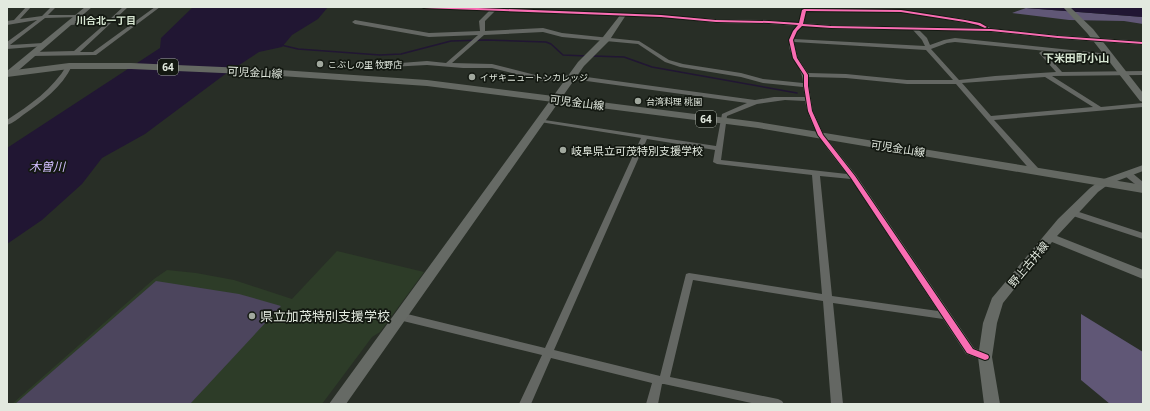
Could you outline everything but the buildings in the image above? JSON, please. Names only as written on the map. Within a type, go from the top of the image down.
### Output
[{"type":"main road","name":"可児金山線","points":[[9,74],[69,66],[131,66],[266,72],[427,83],[821,134],[1143,189]]},
{"type":"street","points":[[15,22],[29,7]]},
{"type":"street","points":[[7,46],[44,17],[54,7]]},
{"type":"street","points":[[9,74],[89,7]]},
{"type":"street","points":[[75,53],[126,7]]},
{"type":"street","points":[[32,54],[94,54],[158,7]]},
{"type":"street","points":[[424,7],[623,15],[801,24],[831,27],[991,30],[1095,40],[1143,42]]},
{"type":"street","points":[[908,7],[913,14]]},
{"type":"street","points":[[1066,7],[1090,31],[1095,40],[1143,99]]},
{"type":"street","points":[[483,34],[482,21],[493,10]]},
{"type":"street","points":[[985,357],[970,351],[853,177],[821,134],[810,111],[807,99],[806,75],[795,58],[791,40],[795,31],[801,24],[804,10],[881,10],[972,22],[991,30]]},
{"type":"street","points":[[337,404],[581,64],[606,39],[623,15]]},
{"type":"street","points":[[7,23],[44,17],[79,16]]},
{"type":"street","points":[[70,23],[110,21]]},
{"type":"street","points":[[355,22],[429,35],[456,32],[483,34],[543,30],[562,35],[638,43],[667,61],[682,66],[741,75],[763,81],[806,85]]},
{"type":"street","points":[[914,28],[926,39],[928,48],[1035,170]]},
{"type":"street","points":[[447,65],[483,34]]},
{"type":"street","points":[[791,40],[928,48],[946,41],[955,40],[1107,54]]},
{"type":"street","points":[[7,46],[43,46]]},
{"type":"street","points":[[1042,53],[1060,74]]},
{"type":"street","points":[[389,65],[427,63],[492,66],[543,79],[572,77],[754,102]]},
{"type":"street","points":[[7,123],[46,94],[68,72],[69,66]]},
{"type":"street","points":[[806,75],[846,76],[907,82],[958,82],[1060,74],[1143,72]]},
{"type":"street","points":[[1048,76],[1099,108]]},
{"type":"street","points":[[807,99],[784,97],[754,102],[724,115],[722,120],[717,162],[853,177]]},
{"type":"street","points":[[990,118],[1099,108],[1143,106]]},
{"type":"street","points":[[540,120],[718,148]]},
{"type":"street","points":[[525,404],[645,136]]},
{"type":"street","name":"野上古井線","points":[[992,404],[985,357],[990,323],[998,301],[1062,222],[1073,213],[1094,190],[1105,182],[1143,168]]},
{"type":"street","points":[[816,174],[826,298],[832,343],[837,404]]},
{"type":"street","points":[[1128,174],[1143,186]]},
{"type":"street","points":[[1073,213],[1143,236]]},
{"type":"street","points":[[1050,237],[1143,275]]},
{"type":"street","points":[[652,404],[661,380],[690,276],[946,316]]},
{"type":"street","points":[[399,316],[661,380],[778,404]]},
{"type":"shaded area","points":[[1026,8],[1143,17],[1143,24],[1124,21],[1069,20],[1012,13]]},
{"type":"shaded area","name":"県立加茂特別支援学校","points":[[337,251],[424,272],[380,332],[372,337],[322,404],[12,404],[154,279],[167,270],[196,273],[234,280],[292,299]]},
{"type":"shaded area","points":[[156,281],[239,294],[281,306],[190,404],[15,404]]},
{"type":"shaded area","points":[[1081,314],[1143,352],[1143,404],[1110,404],[1081,380]]},
{"type":"water","name":"木曽川","points":[[193,7],[328,7],[318,19],[292,35],[282,47],[259,52],[224,75],[145,134],[102,158],[82,184],[42,220],[7,244],[7,148],[160,48],[161,38]]},
{"type":"water","points":[[1010,7],[1143,7],[1143,17],[1026,8]]},
{"type":"waterway","points":[[281,45],[298,49],[380,55],[401,54],[451,41],[486,40],[546,42],[551,44],[563,55],[586,56]]},
{"type":"waterway","points":[[593,56],[624,57],[652,67],[797,93]]},
{"type":"cycle path","points":[[424,7],[661,16],[716,21],[769,22],[831,27],[991,30],[1058,37],[1143,43]]},
{"type":"cycle path","points":[[985,27],[965,21],[901,11],[804,10],[801,24],[795,31],[791,40],[795,58],[806,75],[806,86],[810,111],[821,135],[853,177],[970,351],[985,357]]},
{"type":"place","name":"こぶしの里 牧野店","points":[[320,64]]},
{"type":"place","name":"イザキニュートンカレッジ","points":[[472,77]]},
{"type":"place","name":"台湾料理 桃園","points":[[638,101]]},
{"type":"place","name":"岐阜県立可茂特別支援学校","points":[[563,150]]},
{"type":"place","name":"県立加茂特別支援学校","points":[[252,316]]},
{"type":"district","name":"川合北一丁目","points":[[106,20]]},
{"type":"district","name":"下米田町小山","points":[[1076,57]]}]
